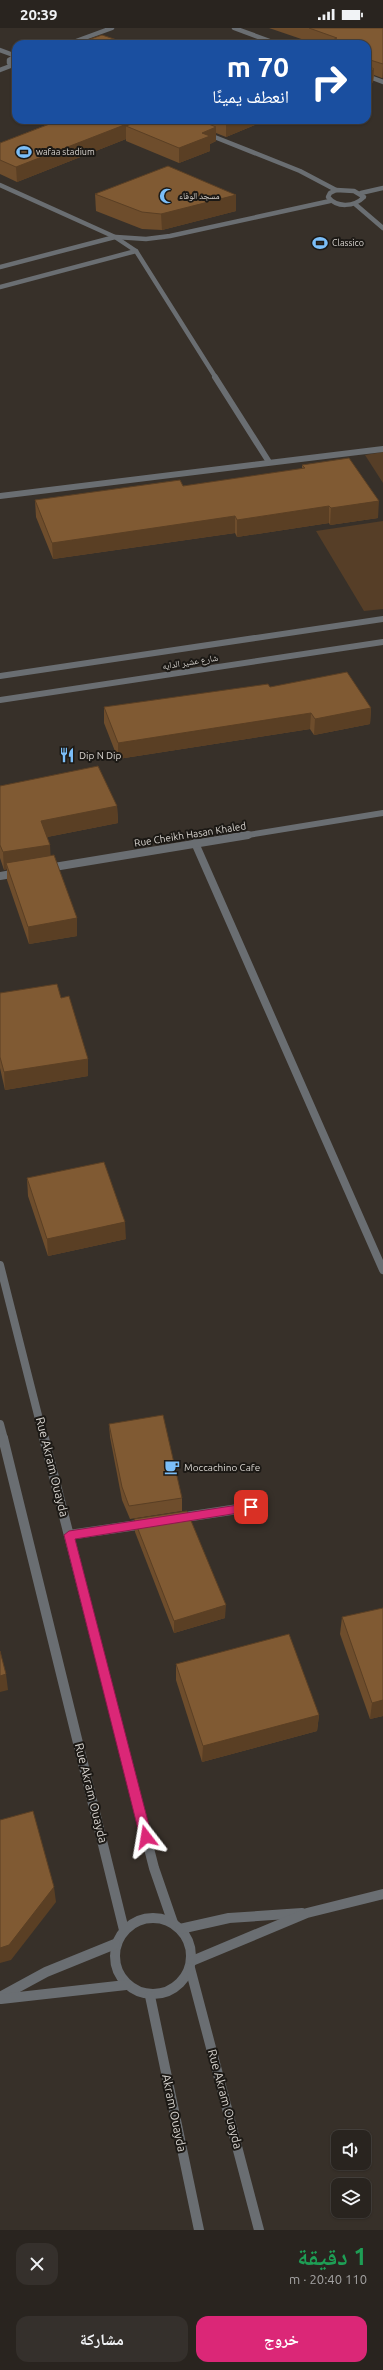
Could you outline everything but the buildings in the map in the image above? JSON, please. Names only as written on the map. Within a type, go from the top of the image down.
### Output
[{"type":"street","points":[[79,40],[112,28]]},
{"type":"street","points":[[234,28],[267,40]]},
{"type":"street","points":[[0,50],[12,54]]},
{"type":"street","points":[[12,58],[8,63],[12,64]]},
{"type":"street","points":[[0,70],[12,66]]},
{"type":"street","points":[[371,78],[383,82]]},
{"type":"street","points":[[200,131],[300,171],[336,190]]},
{"type":"street","points":[[0,185],[115,237],[136,251],[269,462]]},
{"type":"street","points":[[330,201],[328,197],[330,193],[336,190],[349,190],[361,193],[383,188]]},
{"type":"street","points":[[0,267],[115,237],[146,239],[330,201],[355,204],[361,201],[364,197],[361,193]]},
{"type":"street","points":[[355,204],[383,228]]},
{"type":"street","points":[[0,287],[136,251],[146,239]]},
{"type":"street","points":[[0,496],[383,449]]},
{"type":"street","name":"شارع عشير الدايه","points":[[0,676],[383,619]]},
{"type":"street","name":"شارع عشير الدايه","points":[[0,700],[383,642]]},
{"type":"street","name":"Rue Cheikh Hasan Khaled","points":[[39,870],[383,813]]},
{"type":"street","points":[[195,844],[383,1270]]},
{"type":"street","points":[[0,876],[23,872]]},
{"type":"street","name":"Rue Akram Ouayda","points":[[0,1265],[154,1868],[177,1926]]},
{"type":"street","name":"Rue Akram Ouayda","points":[[0,1424],[124,1930]]},
{"type":"street","points":[[168,1520],[251,1507]]},
{"type":"street","points":[[69,1535],[153,1522]]},
{"type":"street","points":[[191,1964],[307,1913],[383,1894]]},
{"type":"street","points":[[177,1926],[190,1944],[191,1964],[181,1983],[167,1992],[150,1996],[137,1992],[126,1985],[114,1966],[116,1944],[124,1930],[139,1920],[156,1918],[177,1926],[229,1918],[307,1913]]},
{"type":"street","points":[[0,1998],[46,1972],[116,1944]]},
{"type":"street","name":"Rue Akram Ouayda","points":[[191,1964],[259,2230]]},
{"type":"street","points":[[0,1998],[126,1985]]},
{"type":"street","name":"Akram Ouayda","points":[[150,1996],[199,2230]]},
{"type":"shaded area","points":[[383,452],[383,483],[365,455]]},
{"type":"shaded area","points":[[383,521],[383,609],[364,611],[316,531]]},
{"type":"place","name":"wafaa stadium","points":[[24,152]]},
{"type":"place","name":"مسجد الوفاء","points":[[167,196]]},
{"type":"place","name":"Classico","points":[[320,243]]},
{"type":"place","name":"Dip N Dip","points":[[67,755]]},
{"type":"place","name":"Moccachino Cafe","points":[[172,1467]]},
{"type":"route","points":[[146,1837],[69,1535],[251,1507]]}]
